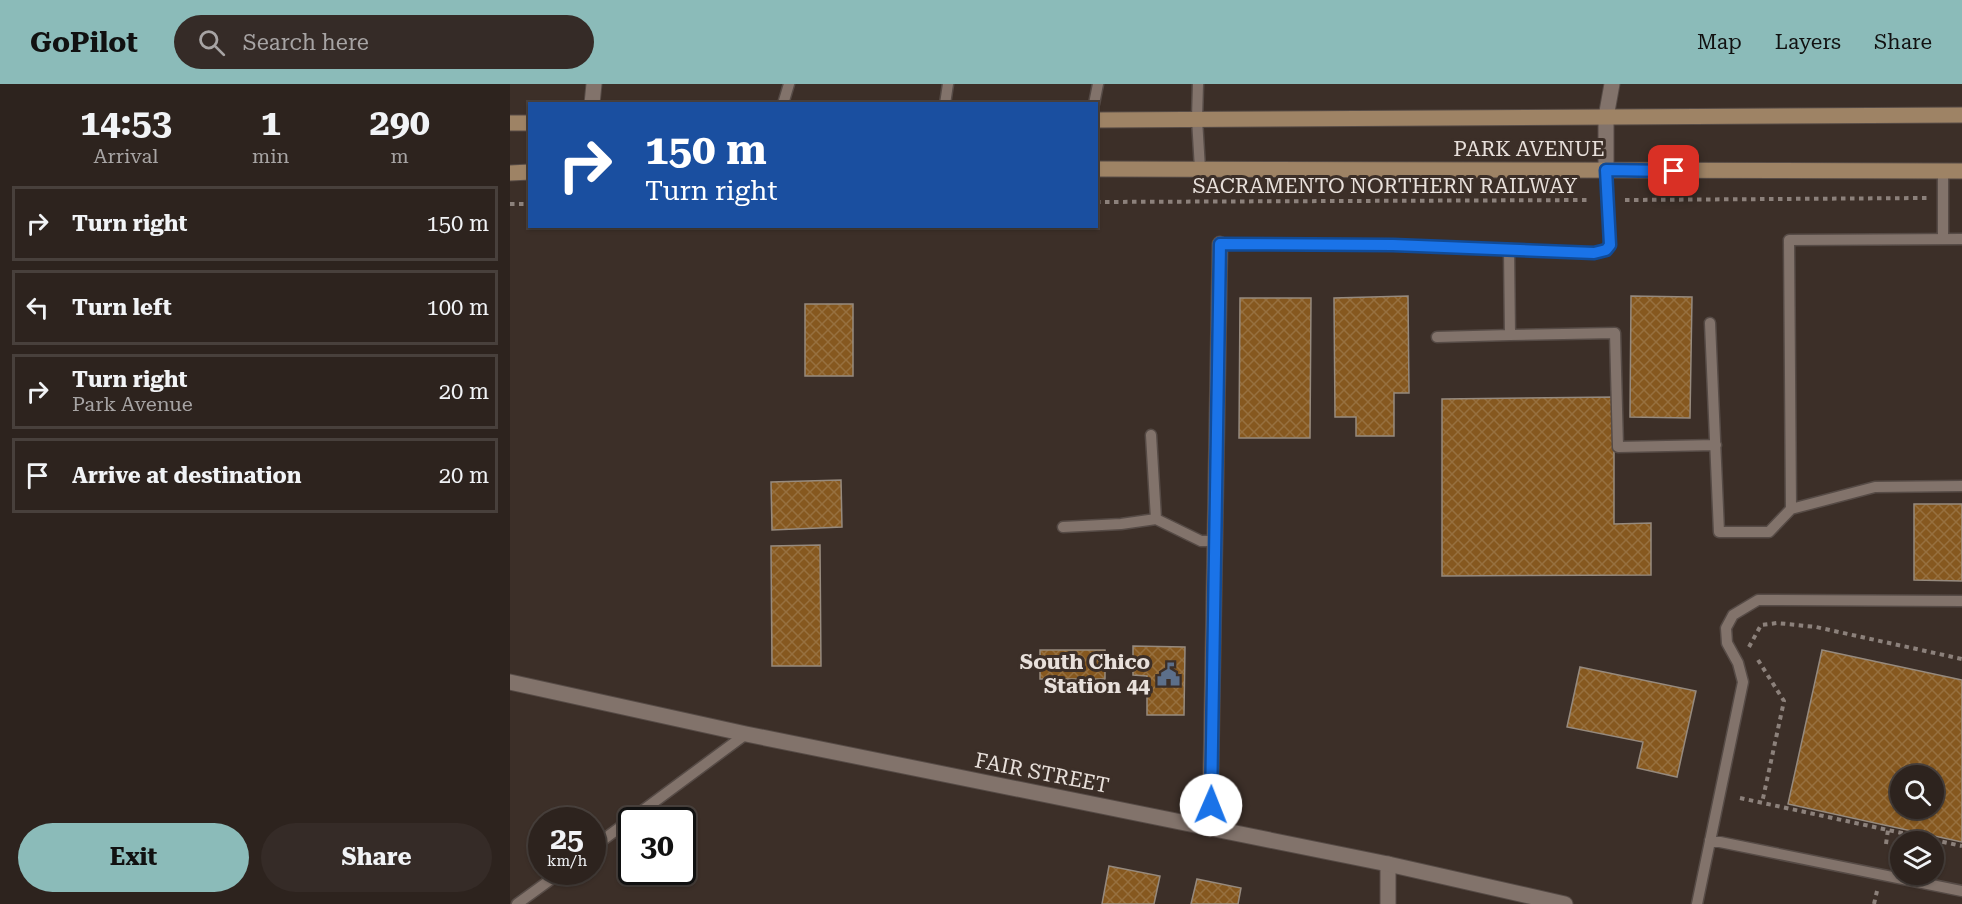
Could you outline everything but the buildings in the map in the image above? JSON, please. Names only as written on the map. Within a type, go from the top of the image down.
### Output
[{"type":"main road","name":"PARK AVENUE","points":[[1098,120],[1962,115]]},
{"type":"main road","points":[[510,123],[528,123]]},
{"type":"main road","name":"PARK AVENUE","points":[[1098,169],[1962,171]]},
{"type":"main road","points":[[510,173],[528,172]]},
{"type":"street","points":[[592,102],[594,84]]},
{"type":"street","points":[[1606,170],[1606,117],[1612,84]]},
{"type":"street","points":[[1210,829],[1220,244]]},
{"type":"street","name":"FAIR STREET","points":[[510,682],[746,734],[1389,864],[1565,904]]},
{"type":"street","points":[[1388,904],[1389,864]]},
{"type":"lane","points":[[784,102],[789,84]]},
{"type":"lane","points":[[945,102],[948,84]]},
{"type":"lane","points":[[1094,102],[1098,84]]},
{"type":"lane","points":[[1198,84],[1197,119],[1200,168]]},
{"type":"lane","points":[[1220,244],[1393,245],[1594,253],[1606,250],[1610,245],[1606,170]]},
{"type":"lane","points":[[1943,171],[1943,239]]},
{"type":"lane","points":[[1791,509],[1789,240],[1962,239]]},
{"type":"lane","points":[[1509,250],[1510,335]]},
{"type":"lane","points":[[1710,323],[1719,532],[1769,532],[1791,509],[1875,487],[1962,486]]},
{"type":"lane","points":[[1437,337],[1615,333],[1618,447],[1716,445]]},
{"type":"lane","points":[[1151,435],[1156,519]]},
{"type":"lane","points":[[1063,527],[1120,524],[1156,519],[1201,541],[1216,541]]},
{"type":"lane","points":[[1697,904],[1743,682],[1738,663],[1727,643],[1726,628],[1733,615],[1758,600],[1962,601]]},
{"type":"lane","points":[[606,838],[746,734]]},
{"type":"lane","points":[[1710,840],[1962,891]]},
{"type":"lane","points":[[516,904],[543,885]]},
{"type":"path","name":"SACRAMENTO NORTHERN RAILWAY","points":[[1098,202],[1943,198]]},
{"type":"path","points":[[510,204],[528,204]]},
{"type":"path","points":[[1762,802],[1784,701],[1748,646],[1761,625],[1777,623],[1816,627],[1962,659]]},
{"type":"path","points":[[1740,798],[1962,846]]},
{"type":"path","points":[[1886,844],[1888,831]]},
{"type":"place","name":"South Chico Station 44","points":[[1168,674]]},
{"type":"route","points":[[1211,805],[1220,244],[1393,245],[1594,253],[1606,250],[1610,245],[1606,170],[1674,171]]}]
